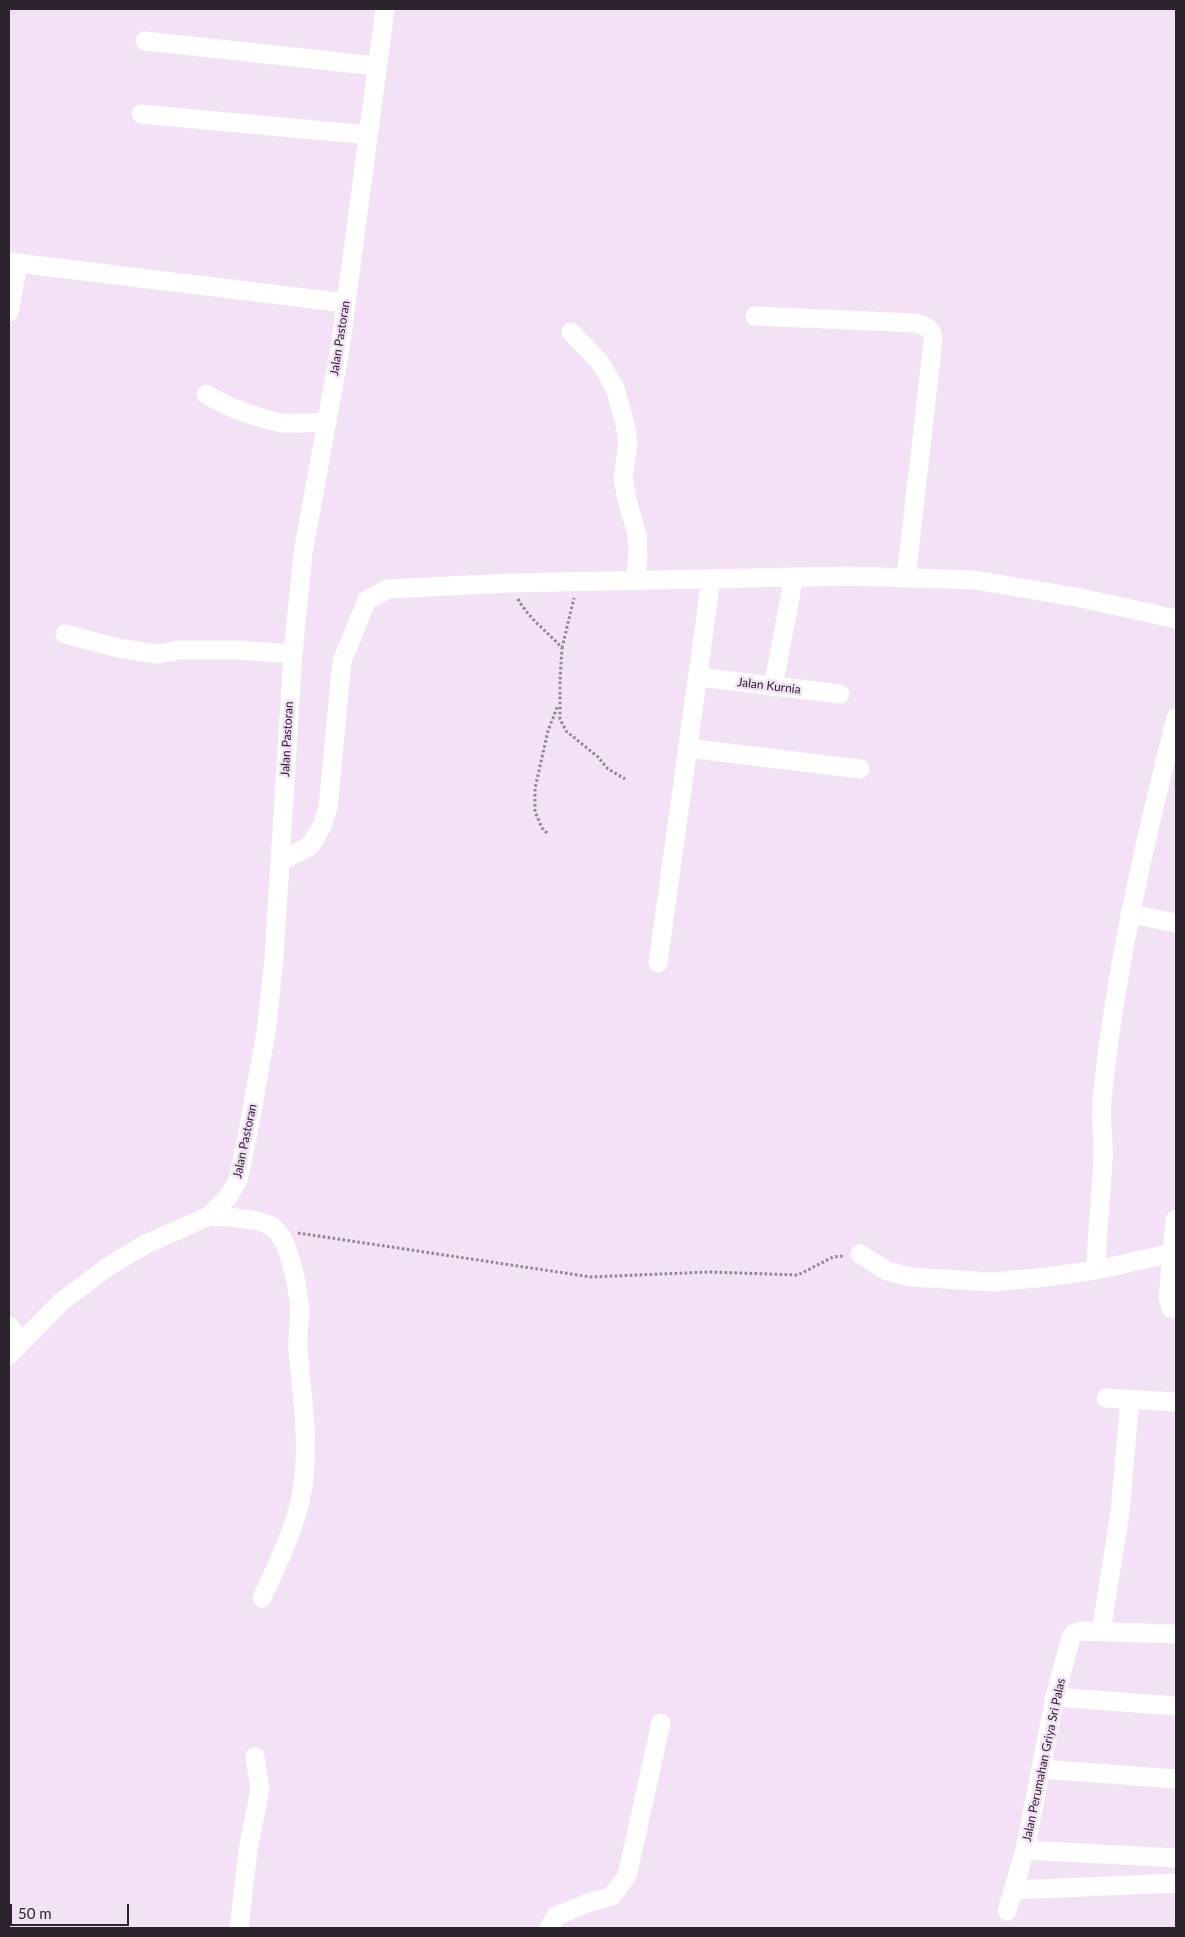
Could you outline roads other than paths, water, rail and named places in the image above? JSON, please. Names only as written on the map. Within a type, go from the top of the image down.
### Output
[{"type":"street","name":"Jalan Pastoran","points":[[15,1349],[61,1302],[109,1266],[146,1244],[209,1216],[228,1197],[238,1180],[267,1023],[274,958],[293,654],[303,553],[346,303],[385,9]]},
{"type":"street","points":[[144,41],[377,66]]},
{"type":"street","points":[[141,114],[368,135]]},
{"type":"street","points":[[9,312],[13,263],[346,303]]},
{"type":"street","points":[[755,316],[916,323],[928,327],[933,332],[906,578]]},
{"type":"street","points":[[571,332],[599,361],[615,388],[625,424],[628,443],[623,478],[636,534],[638,557],[635,581]]},
{"type":"street","points":[[206,394],[225,404],[283,423],[327,422]]},
{"type":"street","points":[[281,861],[310,846],[322,826],[328,808],[342,661],[367,600],[388,589],[510,583],[848,576],[975,580],[1082,598],[1176,619]]},
{"type":"street","points":[[773,687],[794,577]]},
{"type":"street","points":[[658,963],[687,748],[699,677],[711,579]]},
{"type":"street","points":[[65,634],[118,648],[158,654],[187,650],[239,650],[293,654]]},
{"type":"street","name":"Jalan Kurnia","points":[[699,677],[840,694]]},
{"type":"street","points":[[1096,1270],[1103,1159],[1102,1102],[1110,1037],[1130,914],[1176,718]]},
{"type":"street","points":[[687,748],[860,769]]},
{"type":"street","points":[[1130,914],[1176,923]]},
{"type":"street","points":[[209,1216],[256,1220],[275,1229],[285,1245],[299,1301],[298,1348],[306,1434],[302,1491],[286,1544],[262,1598]]},
{"type":"street","points":[[1175,1220],[1168,1298],[1171,1308],[1176,1309]]},
{"type":"street","points":[[860,1254],[887,1271],[911,1277],[993,1282],[1096,1270],[1172,1253]]},
{"type":"street","points":[[9,1326],[15,1349]]},
{"type":"street","points":[[1106,1398],[1176,1402]]},
{"type":"street","points":[[1130,1399],[1120,1512],[1101,1632],[1176,1634]]},
{"type":"street","name":"Jalan Perumahan Griya Sri Palas","points":[[1007,1911],[1025,1850],[1056,1697],[1071,1637],[1076,1632],[1101,1632]]},
{"type":"street","points":[[1056,1697],[1176,1706]]},
{"type":"street","points":[[549,1928],[556,1916],[612,1896],[628,1876],[661,1723]]},
{"type":"street","points":[[239,1928],[248,1850],[260,1789],[255,1757]]},
{"type":"street","points":[[1041,1769],[1176,1779]]},
{"type":"street","points":[[1025,1850],[1176,1858]]},
{"type":"street","points":[[1013,1890],[1176,1883]]}]
